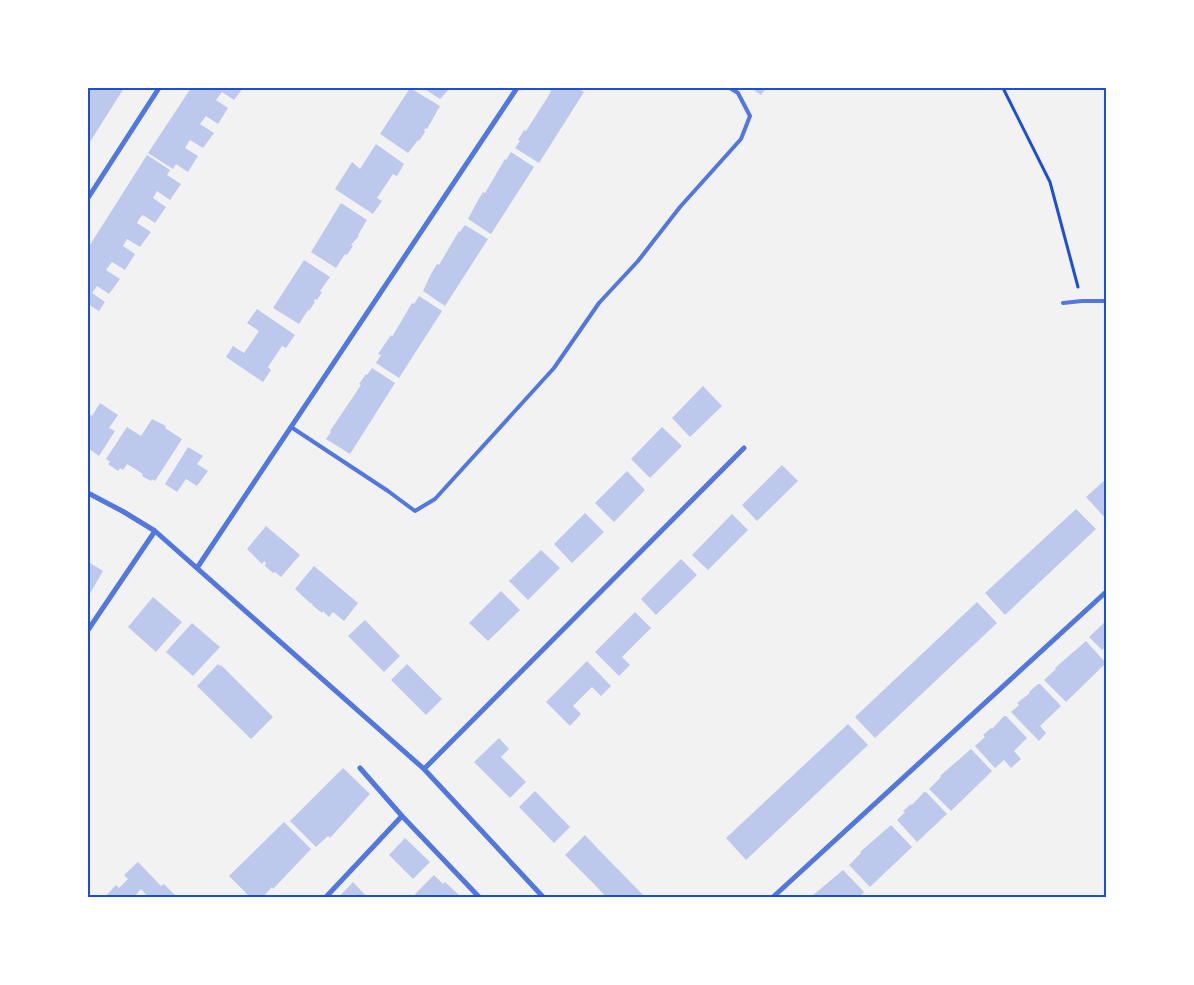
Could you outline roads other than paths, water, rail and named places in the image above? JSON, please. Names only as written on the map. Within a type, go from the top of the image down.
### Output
[{"type":"street","points":[[88,198],[159,88]]},
{"type":"street","points":[[197,568],[516,88]]},
{"type":"street","points":[[424,769],[744,448]]},
{"type":"street","points":[[88,493],[155,531],[424,769],[544,898]]},
{"type":"street","points":[[88,630],[155,531]]},
{"type":"street","points":[[772,898],[1106,592]]},
{"type":"street","points":[[360,768],[402,816],[480,898]]},
{"type":"street","points":[[325,898],[402,816]]},
{"type":"lane","points":[[291,427],[388,491],[414,511],[435,500],[554,368],[599,303],[638,261],[680,207],[741,139],[750,116],[738,92],[730,88]]},
{"type":"lane","points":[[1063,303],[1106,301]]}]
